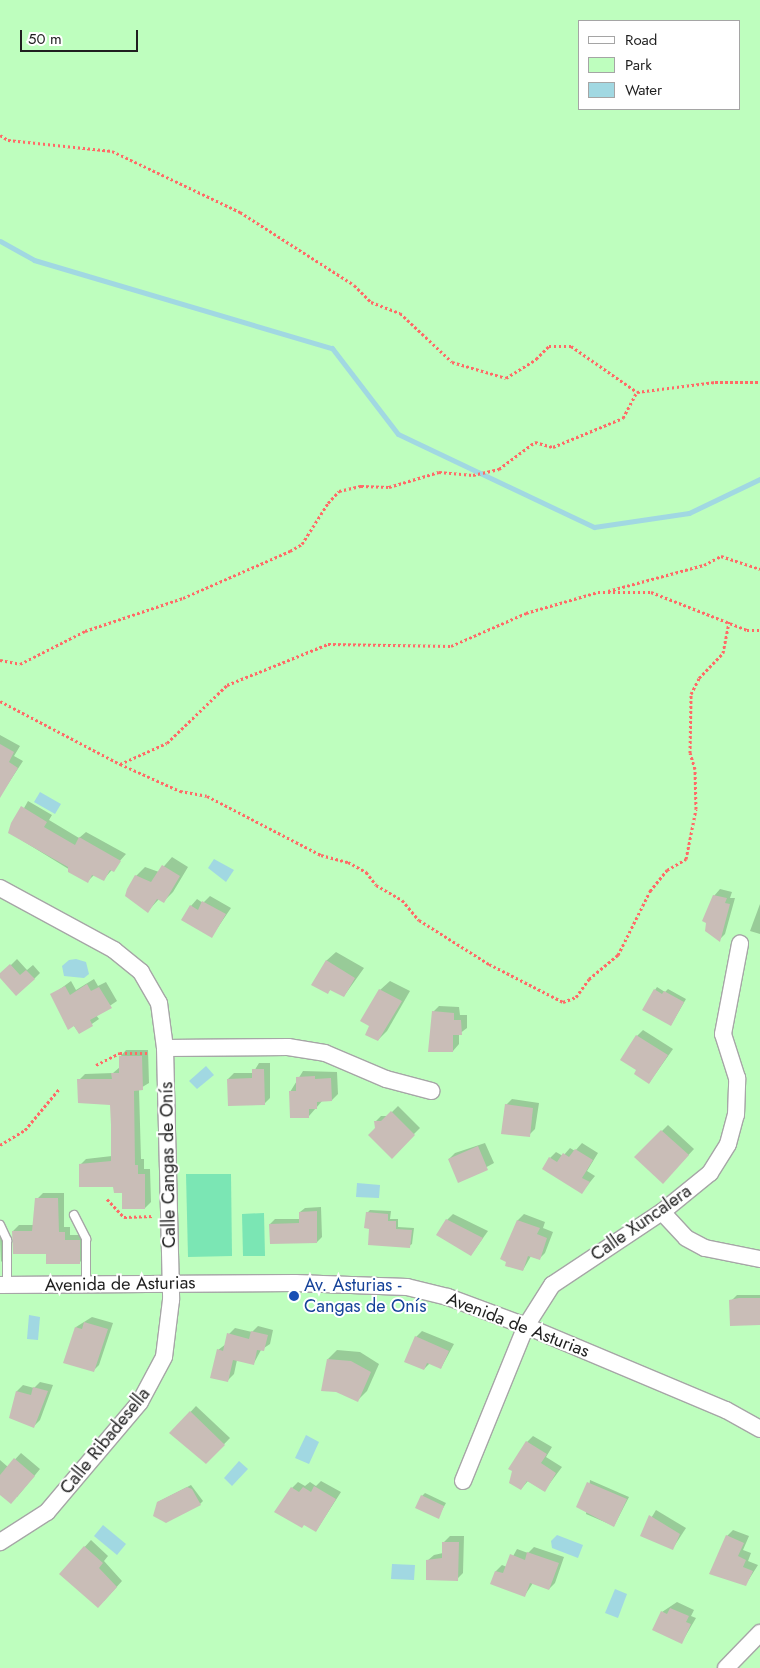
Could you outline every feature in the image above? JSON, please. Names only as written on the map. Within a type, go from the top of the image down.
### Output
[{"type":"street","name":"Calle Cangas de Onís","points":[[0,888],[114,950],[141,972],[159,1003],[165,1050],[170,1283]]},
{"type":"street","name":"Calle Xuncalera","points":[[463,1481],[526,1326],[552,1285],[662,1212],[710,1173],[728,1144],[736,1114],[737,1078],[723,1034],[740,944]]},
{"type":"street","points":[[165,1050],[288,1047],[325,1052],[386,1079],[430,1091]]},
{"type":"street","points":[[662,1212],[686,1238],[705,1248],[760,1259]]},
{"type":"street","name":"Avenida de Asturias","points":[[4,1285],[170,1283],[407,1287],[448,1297],[526,1326],[726,1410],[760,1429]]},
{"type":"street","name":"Calle Ribadesella","points":[[0,1542],[47,1512],[140,1402],[156,1378],[164,1357],[168,1335],[170,1283]]},
{"type":"street","name":"Avenida de Asturias","points":[[726,1410],[760,1418]]},
{"type":"street","points":[[726,1668],[760,1633]]},
{"type":"lane","points":[[74,1215],[86,1239],[86,1284]]},
{"type":"lane","points":[[0,1225],[7,1240],[4,1285]]},
{"type":"path","points":[[0,135],[8,140],[112,151],[240,212],[354,285],[371,302],[400,313],[452,362],[506,378],[536,359],[549,346],[571,346],[637,392],[716,382],[760,382]]},
{"type":"path","points":[[0,660],[20,664],[85,632],[183,598],[290,551],[302,544],[328,503],[339,492],[361,486],[389,487],[439,472],[473,475],[499,469],[535,442],[553,447],[623,418],[637,392]]},
{"type":"path","points":[[120,764],[167,743],[227,686],[328,644],[451,646],[526,613],[704,566],[721,556],[760,569]]},
{"type":"path","points":[[604,592],[651,592],[748,630],[760,630]]},
{"type":"path","points":[[0,701],[120,764],[180,791],[207,796],[321,855],[348,862],[366,872],[376,885],[402,900],[419,920],[489,964],[563,1002],[576,997],[588,979],[618,955],[650,891],[667,870],[686,859],[696,809],[695,769],[690,753],[691,694],[699,678],[723,653],[729,622]]},
{"type":"path","points":[[96,1065],[120,1053],[165,1050]]},
{"type":"path","points":[[0,1145],[25,1130],[59,1089]]},
{"type":"path","points":[[107,1199],[124,1217],[169,1216]]},
{"type":"green space","points":[[0,0],[760,0],[760,1668],[0,1668]]},
{"type":"green space","points":[[186,1174],[231,1174],[232,1256],[188,1257]]},
{"type":"green space","points":[[264,1213],[265,1256],[243,1256],[242,1214]]},
{"type":"water","points":[[40,792],[61,804],[55,814],[34,802]]},
{"type":"water","points":[[214,859],[234,870],[226,882],[208,868]]},
{"type":"water","points":[[76,959],[86,962],[89,974],[84,978],[64,976],[62,966],[69,960]]},
{"type":"water","points":[[206,1066],[214,1075],[197,1089],[189,1081]]},
{"type":"water","points":[[357,1183],[380,1185],[379,1198],[356,1197]]},
{"type":"water","points":[[29,1315],[40,1317],[38,1340],[27,1339]]},
{"type":"water","points":[[306,1435],[319,1442],[309,1464],[295,1458]]},
{"type":"water","points":[[239,1461],[248,1469],[232,1486],[224,1478]]},
{"type":"water","points":[[103,1525],[126,1544],[117,1555],[94,1536]]},
{"type":"water","points":[[557,1535],[583,1545],[578,1558],[552,1548],[551,1541]]},
{"type":"water","points":[[392,1564],[415,1565],[414,1580],[391,1579]]},
{"type":"water","points":[[615,1589],[627,1594],[618,1618],[605,1613]]},
{"type":"building","points":[[0,744],[14,752],[9,762],[18,768],[0,798]]},
{"type":"building","points":[[21,806],[47,822],[44,827],[75,845],[79,837],[121,861],[114,872],[110,870],[104,881],[92,875],[88,883],[68,872],[68,867],[8,833],[11,823]]},
{"type":"building","points":[[162,865],[180,876],[164,903],[157,899],[148,913],[125,896],[127,889],[135,875],[151,882]]},
{"type":"building","points":[[713,895],[727,898],[725,903],[730,904],[720,942],[705,931],[706,923],[702,921]]},
{"type":"building","points":[[202,901],[226,914],[212,938],[181,920],[190,905],[198,910]]},
{"type":"building","points":[[326,960],[355,978],[344,997],[330,990],[328,994],[311,985]]},
{"type":"building","points":[[10,964],[20,975],[26,970],[35,979],[16,996],[0,978],[0,973]]},
{"type":"building","points":[[87,984],[91,991],[99,987],[112,1008],[90,1020],[93,1026],[79,1034],[74,1026],[68,1030],[50,994],[65,986],[70,995]]},
{"type":"building","points":[[379,989],[402,1001],[378,1041],[365,1035],[369,1026],[360,1021]]},
{"type":"building","points":[[654,989],[662,994],[664,991],[684,1002],[671,1026],[642,1010]]},
{"type":"building","points":[[432,1011],[454,1013],[454,1020],[461,1020],[462,1035],[453,1035],[453,1052],[428,1052]]},
{"type":"building","points":[[636,1035],[668,1055],[649,1084],[634,1074],[636,1070],[620,1060]]},
{"type":"building","points":[[119,1056],[142,1056],[143,1090],[134,1091],[135,1165],[138,1165],[138,1174],[145,1174],[145,1209],[122,1209],[122,1193],[114,1193],[113,1187],[79,1187],[79,1164],[111,1161],[111,1125],[110,1105],[78,1103],[77,1079],[112,1079],[111,1073],[119,1073]]},
{"type":"building","points":[[252,1069],[264,1069],[265,1105],[228,1106],[227,1079],[252,1078]]},
{"type":"building","points":[[315,1076],[315,1079],[331,1078],[332,1101],[317,1102],[317,1109],[309,1109],[309,1118],[290,1118],[289,1091],[296,1091],[296,1077]]},
{"type":"building","points":[[505,1104],[533,1108],[530,1137],[501,1134]]},
{"type":"building","points":[[391,1111],[415,1135],[392,1159],[368,1135],[375,1128],[374,1121],[381,1121]]},
{"type":"building","points":[[661,1130],[689,1155],[663,1184],[634,1157]]},
{"type":"building","points":[[478,1146],[488,1170],[458,1183],[448,1159]]},
{"type":"building","points":[[575,1149],[593,1160],[582,1178],[590,1182],[582,1194],[542,1169],[549,1157],[557,1162],[563,1153],[569,1157]]},
{"type":"building","points":[[35,1198],[58,1198],[59,1232],[65,1232],[65,1240],[80,1240],[80,1264],[46,1264],[46,1254],[13,1254],[12,1231],[32,1231]]},
{"type":"building","points":[[317,1211],[317,1243],[270,1244],[269,1224],[299,1223],[299,1212]]},
{"type":"building","points":[[366,1212],[388,1214],[388,1221],[396,1221],[396,1229],[412,1230],[410,1248],[368,1245],[369,1229],[364,1228]]},
{"type":"building","points":[[446,1219],[483,1238],[471,1256],[436,1235]]},
{"type":"building","points":[[517,1220],[540,1228],[537,1234],[547,1238],[540,1260],[528,1256],[523,1271],[505,1266],[506,1262],[500,1259]]},
{"type":"building","points":[[760,1298],[760,1325],[730,1326],[729,1300]]},
{"type":"building","points":[[84,1322],[108,1329],[94,1372],[63,1363],[75,1327],[82,1329]]},
{"type":"building","points":[[251,1331],[268,1335],[264,1351],[257,1350],[254,1365],[233,1360],[228,1382],[210,1378],[217,1349],[223,1351],[227,1333],[249,1339]]},
{"type":"building","points":[[415,1336],[449,1351],[441,1369],[427,1363],[424,1370],[404,1362]]},
{"type":"building","points":[[327,1359],[351,1361],[371,1372],[358,1402],[336,1392],[321,1391]]},
{"type":"building","points":[[33,1387],[48,1391],[34,1428],[9,1418],[16,1391],[31,1395]]},
{"type":"building","points":[[190,1411],[225,1445],[206,1464],[169,1433]]},
{"type":"building","points":[[526,1441],[547,1454],[541,1463],[556,1473],[545,1492],[527,1481],[521,1490],[509,1483],[512,1471],[508,1469]]},
{"type":"building","points":[[14,1458],[35,1476],[11,1504],[0,1495],[0,1475]]},
{"type":"building","points":[[587,1482],[627,1499],[614,1527],[576,1507]]},
{"type":"building","points":[[314,1486],[336,1499],[316,1532],[304,1525],[302,1528],[274,1512],[291,1487],[299,1492],[303,1487],[311,1492]]},
{"type":"building","points":[[187,1487],[192,1489],[201,1505],[166,1523],[153,1516],[157,1502]]},
{"type":"building","points":[[421,1495],[444,1506],[439,1519],[415,1508]]},
{"type":"building","points":[[649,1515],[680,1534],[673,1550],[640,1536]]},
{"type":"building","points":[[726,1535],[744,1543],[738,1556],[746,1560],[743,1567],[753,1571],[746,1586],[709,1574]]},
{"type":"building","points":[[442,1542],[459,1542],[458,1581],[426,1580],[426,1560],[442,1558]]},
{"type":"building","points":[[84,1546],[103,1563],[99,1568],[117,1587],[98,1608],[59,1574]]},
{"type":"building","points":[[527,1552],[559,1563],[549,1590],[530,1583],[525,1597],[490,1584],[495,1571],[503,1573],[510,1554],[525,1560]]},
{"type":"building","points":[[670,1608],[689,1616],[686,1622],[691,1624],[682,1644],[652,1630],[661,1611],[667,1614]]},
{"type":"waterway","points":[[0,241],[34,260],[332,348],[398,434],[594,527],[689,513],[760,479]]},
{"type":"place","name":"Av. Asturias - Cangas de Onís","points":[[294,1296]]}]
